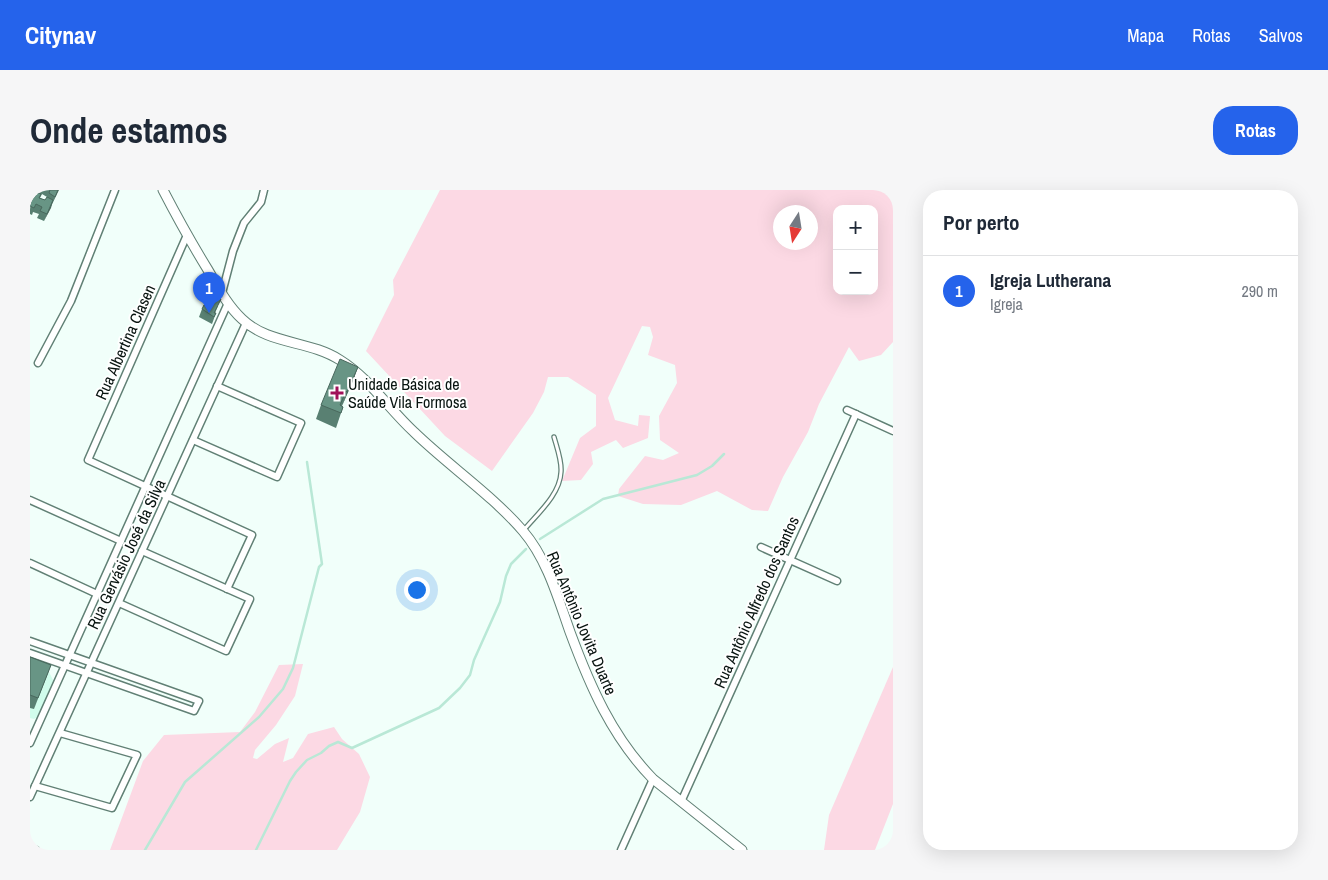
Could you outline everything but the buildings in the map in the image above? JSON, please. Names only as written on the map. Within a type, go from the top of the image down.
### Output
[{"type":"main road","name":"Rua Antônio Jovita Duarte","points":[[163,190],[187,235],[228,303],[246,323],[267,335],[318,350],[341,361],[363,379],[415,433],[489,498],[523,532],[542,562],[551,581],[583,668],[598,702],[629,753],[653,779],[742,850]]},
{"type":"street","points":[[38,364],[71,301],[115,190]]},
{"type":"street","points":[[222,293],[233,251],[244,223],[261,202],[264,190]]},
{"type":"street","name":"Rua Albertina Clasen","points":[[145,486],[88,460],[187,235]]},
{"type":"street","name":"Rua Gervásio José da Silva","points":[[30,743],[228,303]]},
{"type":"street","name":"Rua Gervásio José da Silva","points":[[30,797],[246,323]]},
{"type":"street","points":[[193,440],[277,477],[301,423],[218,386]]},
{"type":"street","points":[[847,410],[893,431]]},
{"type":"street","name":"Rua Antônio Alfredo dos Santos","points":[[681,802],[856,414]]},
{"type":"street","points":[[145,486],[252,535],[227,589]]},
{"type":"street","points":[[30,500],[121,541]]},
{"type":"street","points":[[762,547],[837,581]]},
{"type":"street","points":[[118,603],[226,651],[250,599],[142,551]]},
{"type":"street","points":[[30,563],[97,594]]},
{"type":"street","points":[[30,641],[199,701],[194,711],[30,653]]},
{"type":"street","points":[[30,724],[37,726]]},
{"type":"street","points":[[35,786],[112,808],[137,755],[60,733]]},
{"type":"street","points":[[621,850],[653,779]]},
{"type":"street","points":[[30,848],[36,850]]},
{"type":"lane","points":[[523,532],[554,493],[559,483],[561,471],[554,437]]},
{"type":"shaded area","points":[[440,190],[893,190],[893,342],[881,355],[859,361],[849,347],[819,404],[808,432],[783,477],[768,511],[752,510],[717,491],[681,505],[643,504],[618,496],[619,489],[645,456],[663,460],[679,453],[660,440],[659,416],[677,383],[675,365],[648,355],[653,337],[650,327],[642,326],[608,398],[615,420],[638,426],[639,415],[650,416],[648,438],[623,448],[616,440],[591,452],[593,464],[581,480],[562,481],[580,438],[596,426],[596,395],[568,377],[548,377],[544,392],[533,413],[492,471],[445,436],[366,351],[394,295],[393,280]]},
{"type":"shaded area","points":[[303,664],[295,696],[276,725],[255,750],[253,758],[257,759],[275,744],[289,738],[283,762],[293,758],[308,734],[334,727],[342,739],[359,754],[370,777],[360,812],[337,850],[110,850],[143,761],[164,735],[240,732],[255,712],[279,665]]},
{"type":"shaded area","points":[[30,665],[49,672],[54,682],[38,717],[34,719],[30,718]]},
{"type":"shaded area","points":[[893,667],[893,804],[875,850],[824,850],[829,815]]},
{"type":"waterway","points":[[540,539],[603,499],[697,475],[712,466],[724,454]]},
{"type":"waterway","points":[[145,850],[185,782],[259,717],[283,689],[293,668],[319,567],[322,564],[307,462]]},
{"type":"waterway","points":[[256,850],[290,781],[307,760],[338,742],[352,748],[439,708],[460,688],[470,675],[474,660],[500,602],[511,564],[526,549]]},
{"type":"place","name":"Igreja Lutherana","points":[[209,313]]},
{"type":"place","name":"Unidade Básica de Saúde Vila Formosa","points":[[337,393]]}]
